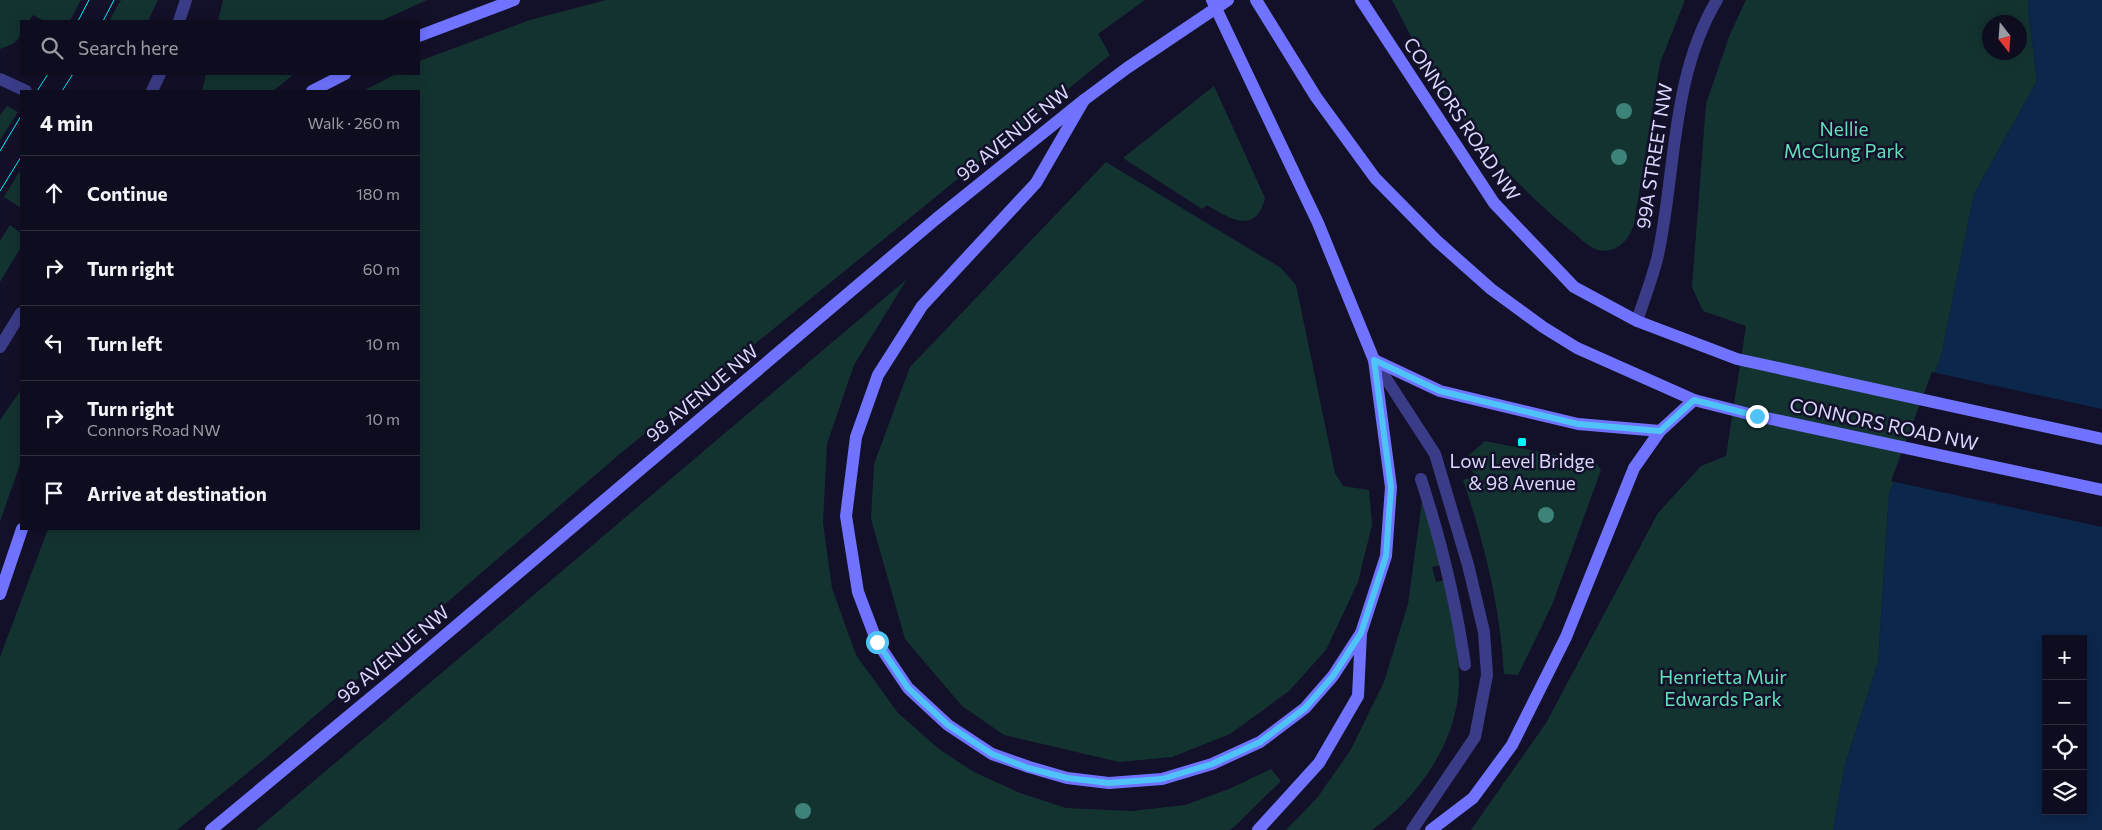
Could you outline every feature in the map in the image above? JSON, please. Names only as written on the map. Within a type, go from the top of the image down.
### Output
[{"type":"main road","points":[[420,36],[514,0]]},
{"type":"main road","points":[[1084,100],[1036,183],[922,306],[878,375],[856,437],[846,516],[858,592],[877,642],[908,688],[948,725],[992,754],[1028,768],[1067,778],[1109,783],[1162,779],[1212,764],[1260,742],[1305,708],[1333,676],[1361,633],[1386,556],[1391,487],[1374,360],[1318,223],[1212,0]]},
{"type":"main road","name":"98 AVENUE NW","points":[[212,830],[936,220],[1084,100],[1127,68],[1228,0]]},
{"type":"main road","name":"CONNORS ROAD NW","points":[[1256,0],[1316,97],[1375,178],[1437,242],[1491,289],[1543,327],[1577,348],[1694,400],[2102,490]]},
{"type":"main road","name":"CONNORS ROAD NW","points":[[1361,0],[1494,204],[1574,287],[1637,321],[1737,359],[2102,439]]},
{"type":"main road","points":[[314,90],[343,75]]},
{"type":"main road","points":[[1374,360],[1440,391],[1578,424],[1660,431]]},
{"type":"main road","points":[[1431,830],[1473,798],[1512,745],[1566,637],[1634,468],[1660,431],[1694,400]]},
{"type":"main road","points":[[0,594],[22,530]]},
{"type":"main road","points":[[1258,830],[1318,763],[1358,696],[1361,633]]},
{"type":"street","points":[[179,20],[186,0]]},
{"type":"street","name":"99A STREET NW","points":[[1637,321],[1658,257],[1684,79],[1705,19],[1717,0]]},
{"type":"street","points":[[152,90],[160,75]]},
{"type":"street","points":[[0,78],[24,90]]},
{"type":"street","points":[[0,347],[20,315]]},
{"type":"street","points":[[1374,360],[1435,454],[1468,565],[1484,632],[1487,675],[1476,737],[1412,830]]},
{"type":"street","points":[[1422,479],[1447,566],[1459,619],[1465,665]]},
{"type":"green space","points":[[0,0],[81,0],[71,20],[42,20],[33,15],[30,20],[20,20],[20,33],[15,43],[0,49]]},
{"type":"green space","points":[[121,0],[158,0],[148,20],[110,20]]},
{"type":"green space","points":[[223,0],[427,0],[383,20],[218,20]]},
{"type":"green space","points":[[606,0],[1145,0],[1098,34],[1110,55],[621,453],[267,757],[177,830],[0,830],[0,657],[48,530],[420,530],[420,90],[365,90],[394,75],[420,75],[420,61],[530,20]]},
{"type":"green space","points":[[1392,0],[1685,0],[1660,63],[1634,224],[1629,235],[1621,244],[1616,248],[1605,251],[1591,246],[1516,181],[1468,126],[1432,77]]},
{"type":"green space","points":[[1746,0],[2029,0],[2028,9],[2037,81],[1974,194],[1941,356],[1889,494],[1878,662],[1845,765],[1833,830],[1471,830],[1546,723],[1658,513],[1701,466],[1726,456],[1746,326],[1703,311],[1692,287],[1706,104],[1730,34]]},
{"type":"green space","points":[[206,75],[293,75],[274,90],[202,90]]},
{"type":"green space","points":[[1214,86],[1265,198],[1261,210],[1255,217],[1248,220],[1232,219],[1207,205],[1202,209],[1123,158]]},
{"type":"green space","points":[[7,106],[18,112],[0,140],[0,115]]},
{"type":"green space","points":[[1106,162],[1281,268],[1296,285],[1335,473],[1343,486],[1369,490],[1372,525],[1358,582],[1326,650],[1289,691],[1230,734],[1172,757],[1119,762],[1004,735],[962,706],[905,639],[871,519],[874,464],[910,367]]},
{"type":"green space","points":[[20,171],[20,207],[4,197]]},
{"type":"green space","points":[[10,225],[20,232],[20,249],[0,282],[0,241]]},
{"type":"green space","points":[[907,279],[854,365],[827,444],[823,523],[832,588],[856,655],[898,713],[939,749],[974,772],[1020,793],[1066,808],[1132,811],[1185,805],[1229,789],[1271,769],[1281,781],[1234,827],[1229,830],[256,830]]},
{"type":"green space","points":[[20,391],[20,465],[0,521],[0,420]]},
{"type":"green space","points":[[1485,441],[1596,463],[1601,470],[1552,605],[1518,675],[1504,674],[1499,624],[1485,552],[1463,480],[1474,476],[1468,456]]},
{"type":"green space","points":[[1422,501],[1441,565],[1432,567],[1436,582],[1445,580],[1458,657],[1459,683],[1457,705],[1443,747],[1419,785],[1405,802],[1372,830],[1286,830],[1317,798],[1350,751],[1384,682],[1408,604]]},
{"type":"water","points":[[2029,0],[2102,0],[2102,830],[1833,830],[1845,765],[1878,662],[1889,494],[1941,356],[1974,194],[2037,81],[2028,9]]},
{"type":"pier","points":[[1932,372],[2102,409],[2102,527],[1891,481]]},
{"type":"tram line","points":[[79,20],[89,0]]},
{"type":"tram line","points":[[104,20],[114,0]]},
{"type":"tram line","points":[[38,90],[47,75]]},
{"type":"tram line","points":[[63,90],[72,75]]},
{"type":"tram line","points":[[0,151],[20,118]]},
{"type":"tram line","points":[[0,191],[20,159]]},
{"type":"place","name":"Low Level Bridge & 98 Avenue","points":[[1522,442]]},
{"type":"route","points":[[877,642],[908,688],[948,725],[992,754],[1028,768],[1067,778],[1109,783],[1162,779],[1212,764],[1260,742],[1305,708],[1333,676],[1361,633],[1386,556],[1391,487],[1374,360],[1440,391],[1578,424],[1660,431],[1694,400],[1757,416]]},
{"type":"park label","name":"Nellie McClung Park","points":[[1844,140]]},
{"type":"park label","name":"Henrietta Muir Edwards Park","points":[[1723,688]]}]
